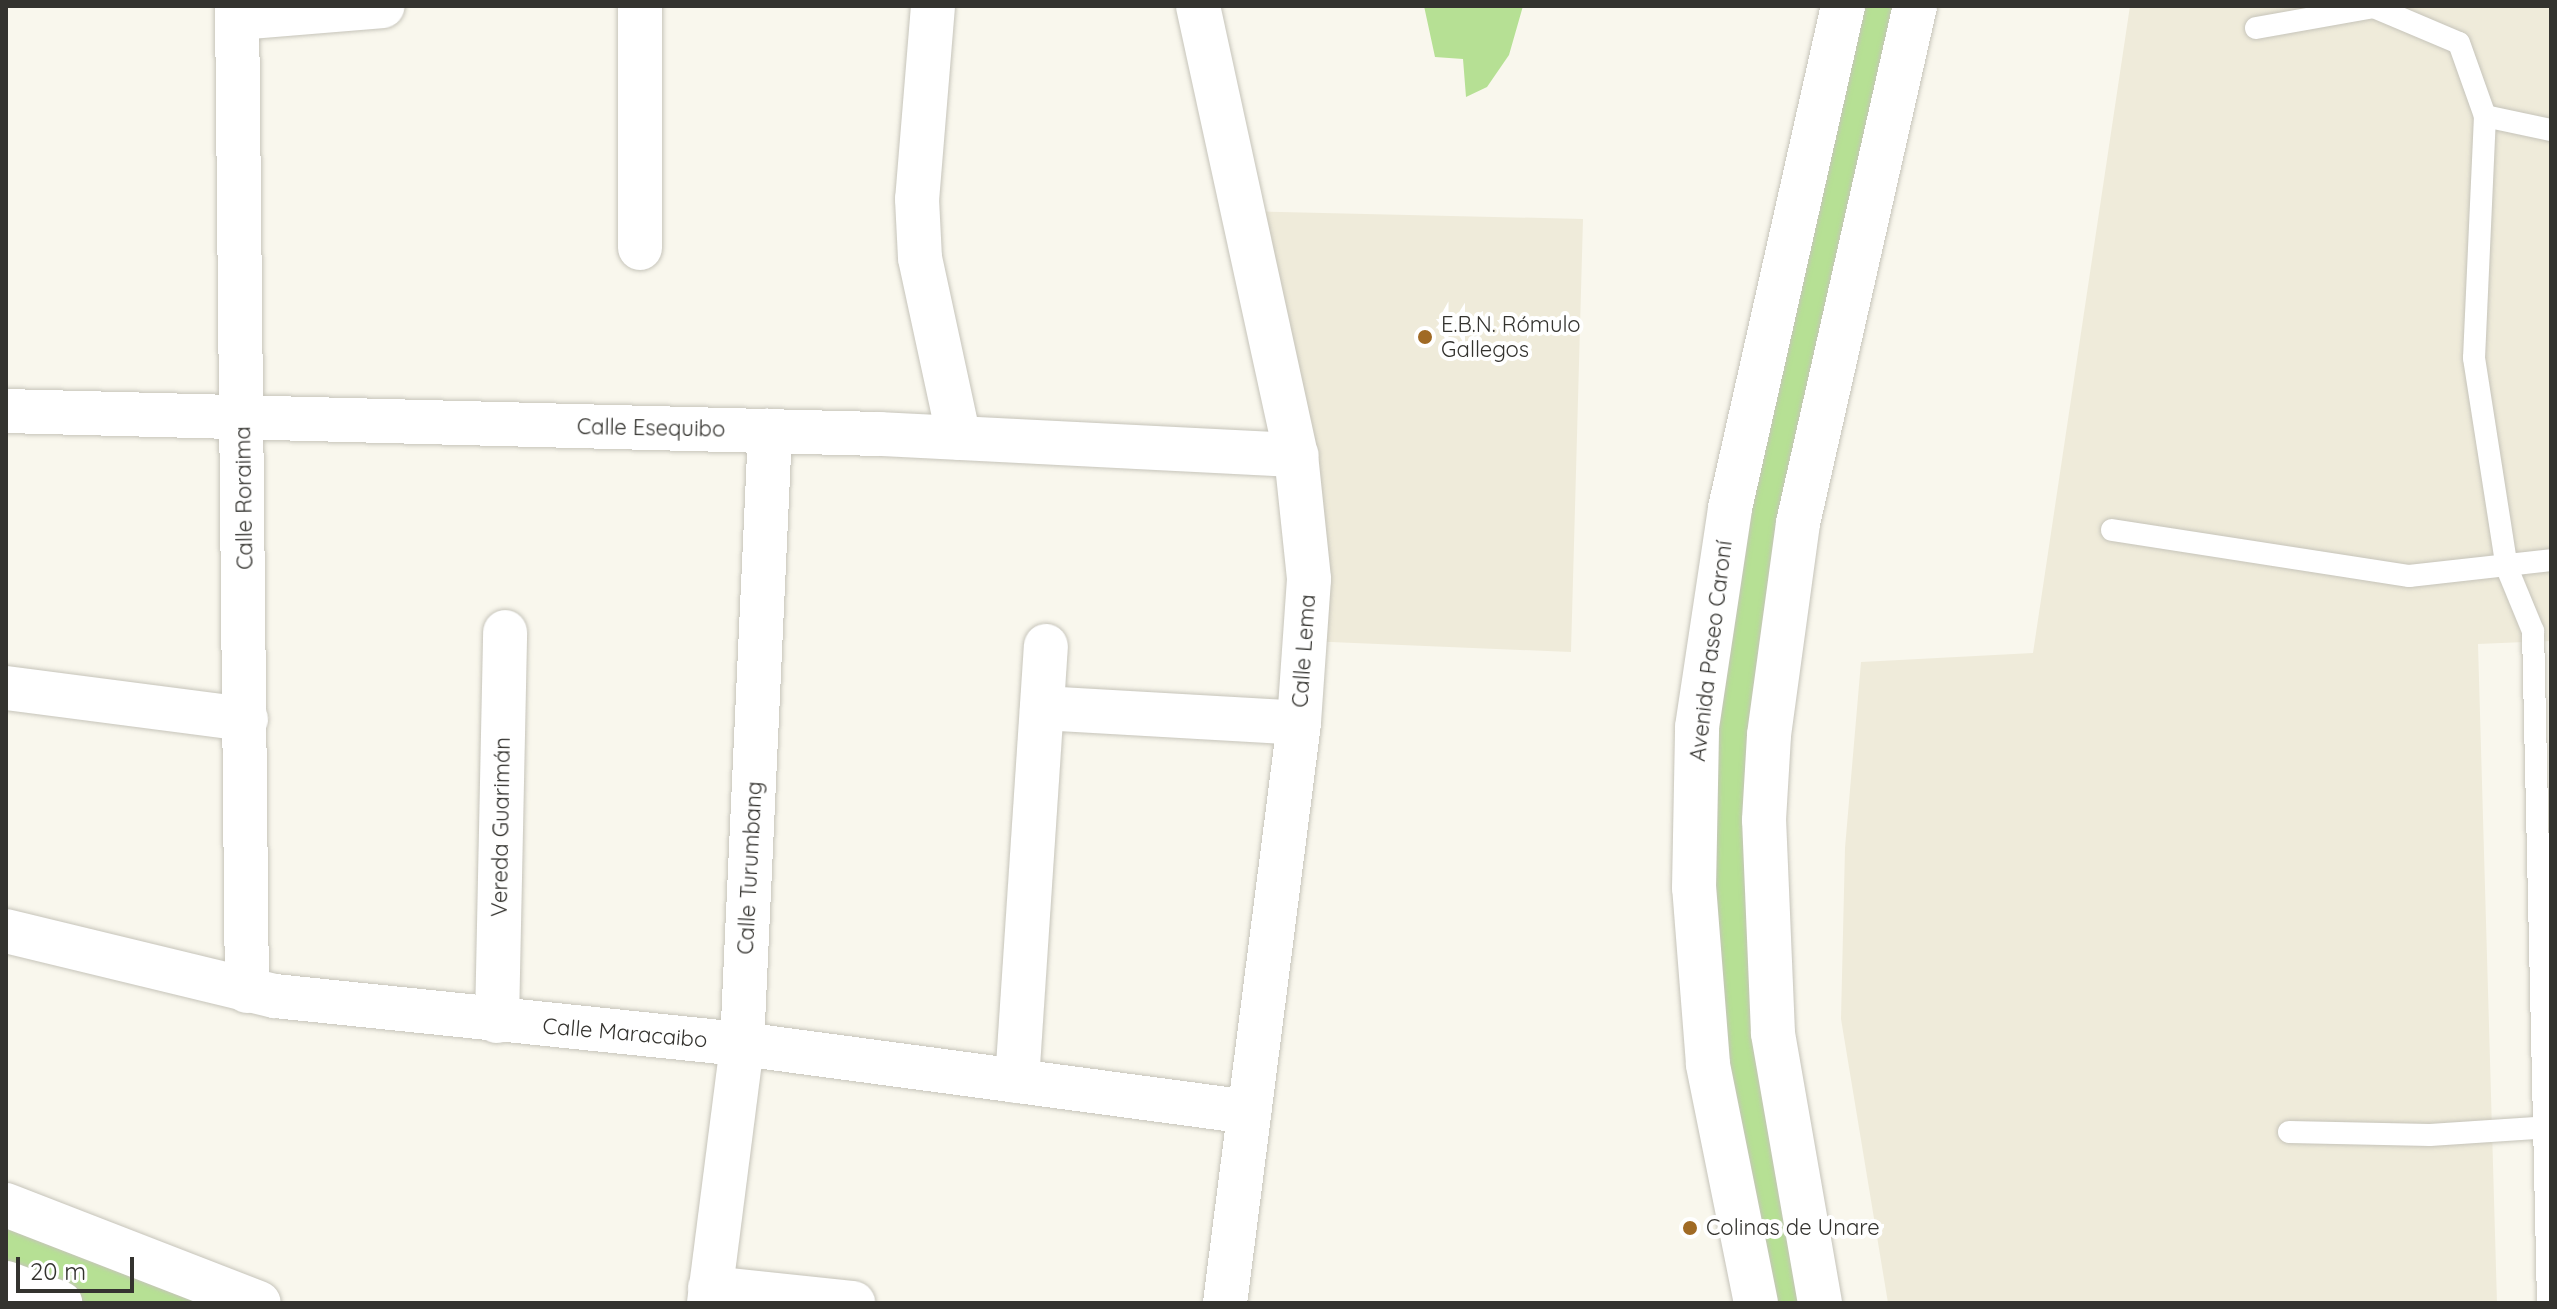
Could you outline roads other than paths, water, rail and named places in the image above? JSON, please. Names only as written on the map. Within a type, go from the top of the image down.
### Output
[{"type":"street","points":[[238,12],[383,6]]},
{"type":"street","points":[[640,6],[640,248]]},
{"type":"street","points":[[933,6],[917,199],[920,258],[959,438]]},
{"type":"street","name":"Calle Lema","points":[[1198,6],[1296,455],[1309,579],[1299,723],[1225,1303]]},
{"type":"street","name":"Avenida Paseo Caroní","points":[[1756,1303],[1706,1049],[1694,888],[1697,727],[1730,508],[1843,6]]},
{"type":"street","points":[[1820,1303],[1773,1033],[1764,820],[1769,735],[1798,523],[1915,6]]},
{"type":"street","name":"Calle Roraima","points":[[238,12],[247,991]]},
{"type":"street","name":"Calle Esequibo","points":[[6,411],[770,431],[1296,455]]},
{"type":"street","name":"Calle Turumbang","points":[[710,1296],[742,1044],[770,431]]},
{"type":"street","name":"Vereda Guarimán","points":[[497,1021],[505,632]]},
{"type":"street","points":[[1017,1081],[1046,646]]},
{"type":"street","points":[[6,688],[246,719]]},
{"type":"street","points":[[1042,708],[1299,723]]},
{"type":"street","name":"Calle Maracaibo","points":[[6,931],[247,991],[497,1021],[742,1044],[1249,1112]]},
{"type":"street","points":[[6,1205],[259,1303]]},
{"type":"street","points":[[6,1283],[60,1303]]},
{"type":"street","points":[[710,1296],[853,1303]]},
{"type":"lane","points":[[2256,28],[2374,7],[2459,43],[2485,116],[2474,358],[2507,568],[2533,631],[2547,1128],[2548,1303]]},
{"type":"lane","points":[[2485,116],[2551,130]]},
{"type":"lane","points":[[2112,530],[2409,576],[2507,568],[2551,560]]},
{"type":"lane","points":[[2289,1132],[2430,1135],[2547,1128]]},
{"type":"place","name":"E.B.N. Rómulo Gallegos","points":[[1425,337]]},
{"type":"place","name":"Colinas de Unare","points":[[1690,1228]]}]
